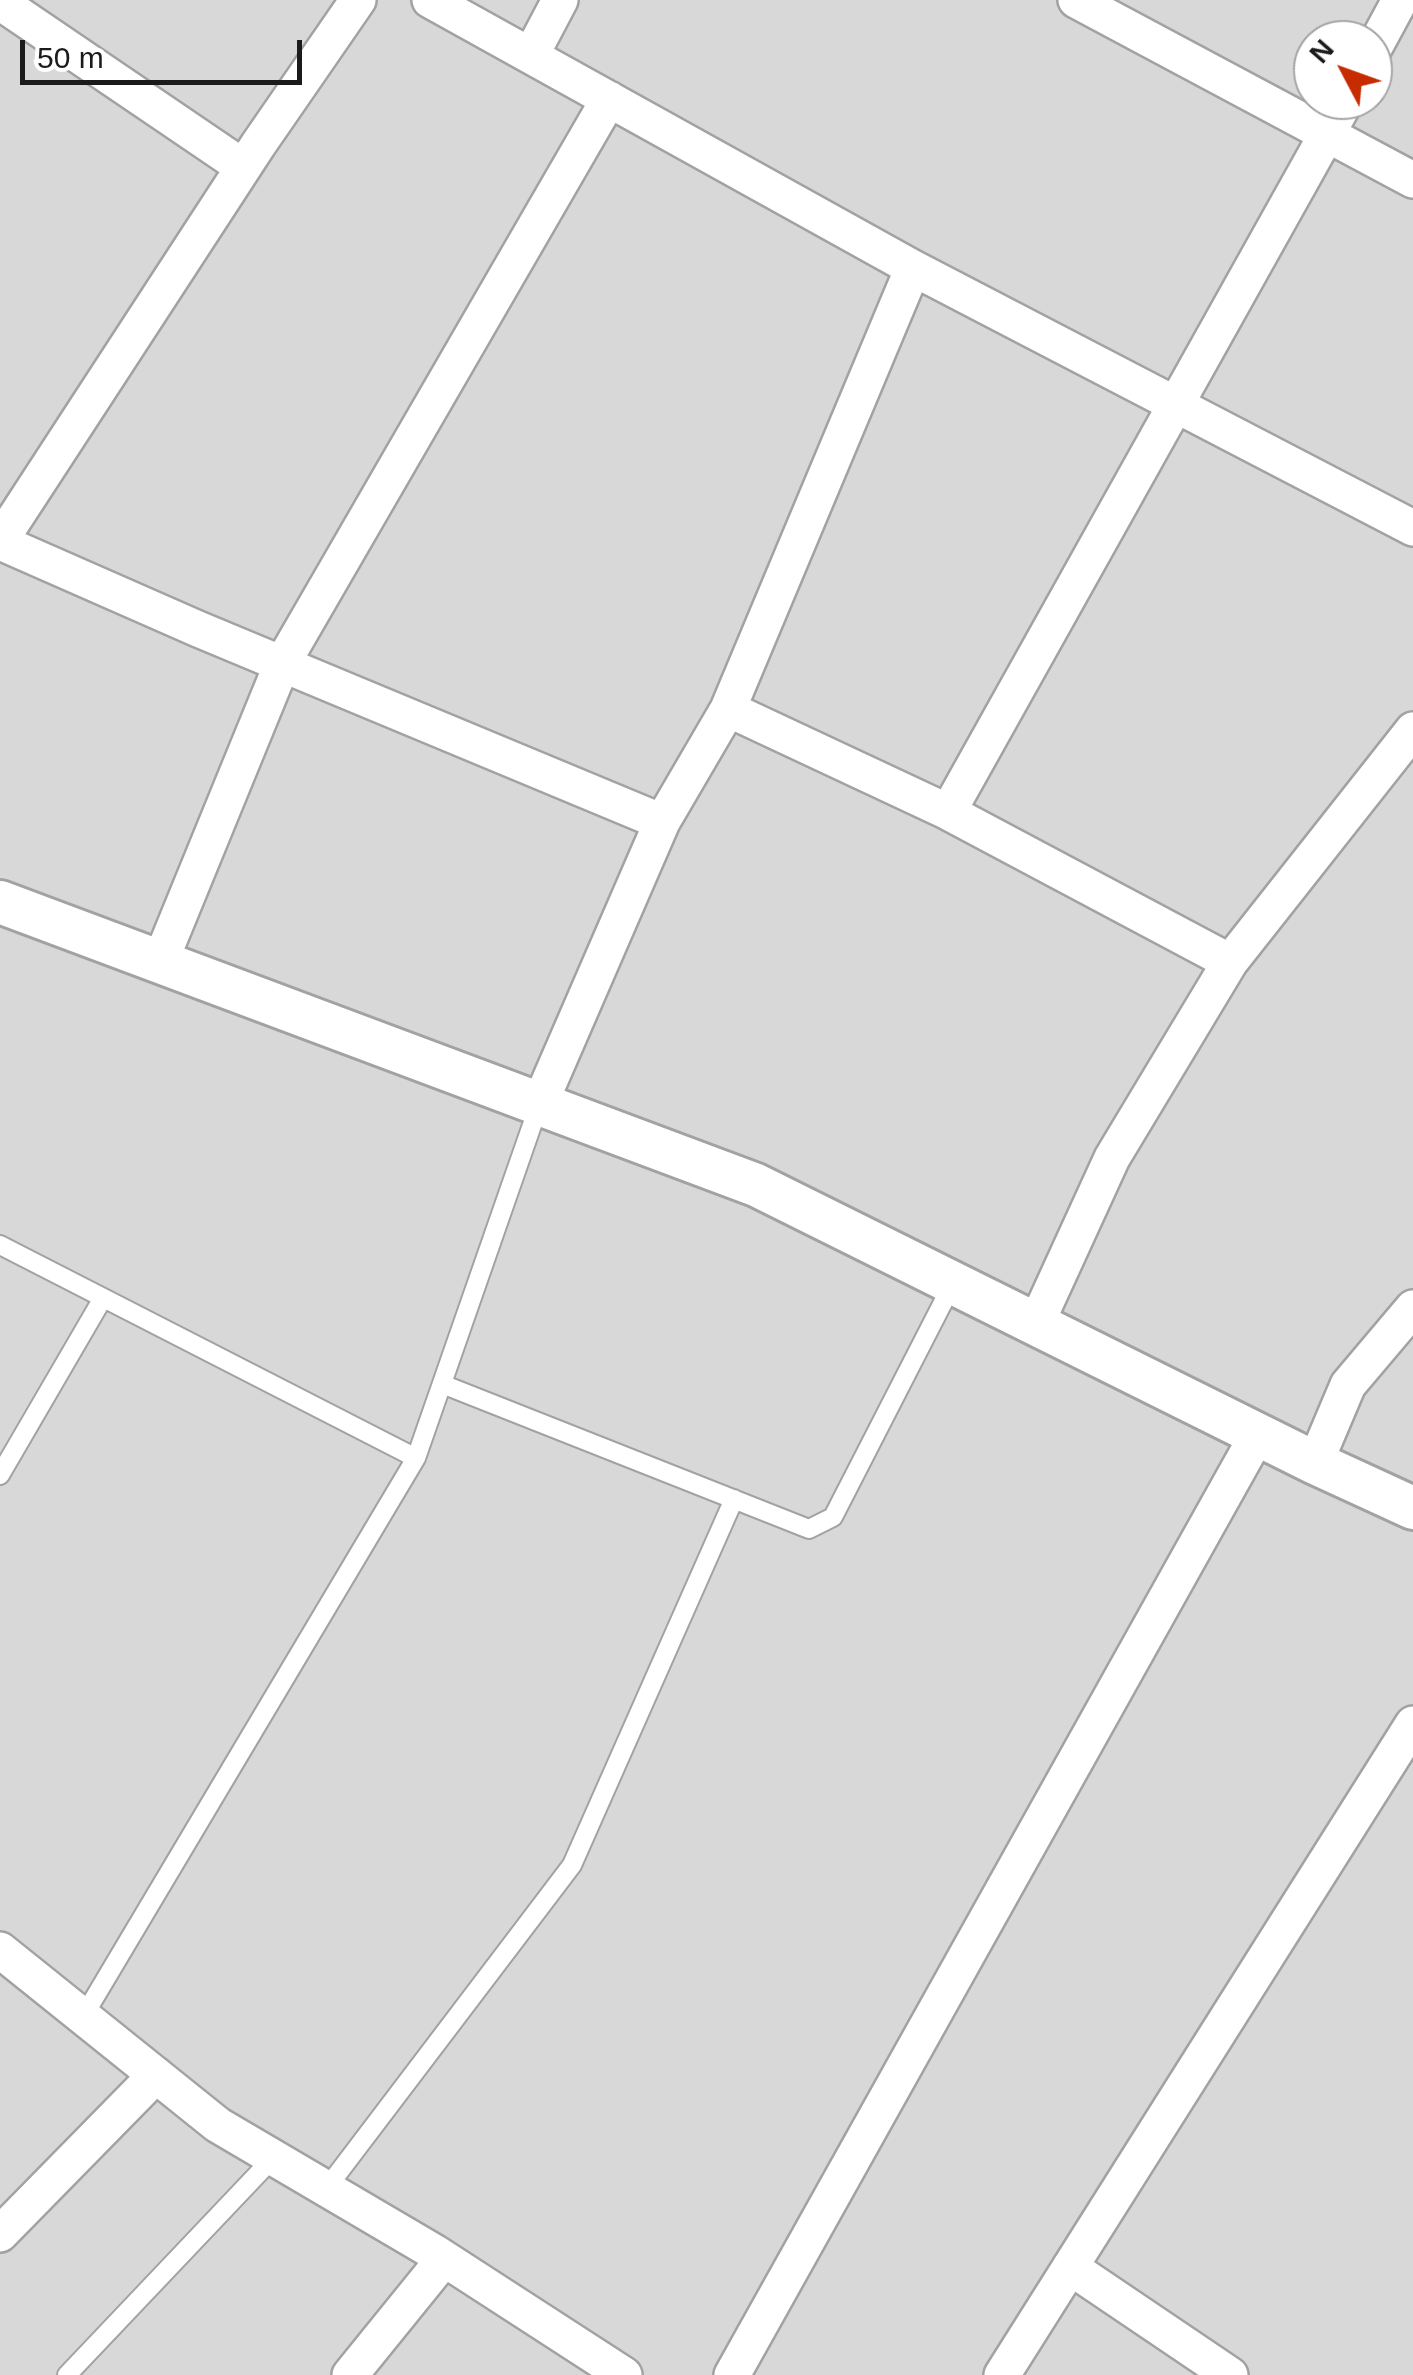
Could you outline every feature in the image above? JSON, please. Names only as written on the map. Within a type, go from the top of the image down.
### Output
[{"type":"street","points":[[358,0],[243,167],[0,542],[662,822]]},
{"type":"street","points":[[430,0],[914,268],[1413,528]]},
{"type":"street","points":[[530,56],[560,0]]},
{"type":"street","points":[[1076,0],[1413,180]]},
{"type":"street","points":[[0,2],[243,167]]},
{"type":"street","points":[[160,962],[282,664],[609,99]]},
{"type":"street","points":[[948,812],[1335,120]]},
{"type":"street","points":[[540,1104],[662,822],[728,710],[914,268]]},
{"type":"street","points":[[728,710],[948,812],[1230,962]]},
{"type":"street","points":[[1036,1324],[1112,1158],[1230,962],[1413,730]]},
{"type":"street","points":[[0,902],[756,1185],[1413,1508]]},
{"type":"street","points":[[1315,1463],[1348,1385],[1413,1308]]},
{"type":"street","points":[[732,2375],[1258,1434]]},
{"type":"street","points":[[1002,2375],[1408,1745]]},
{"type":"street","points":[[0,1950],[218,2125],[444,2259],[624,2375]]},
{"type":"street","points":[[0,2234],[156,2076]]},
{"type":"street","points":[[350,2375],[444,2259]]},
{"type":"street","points":[[1070,2267],[1230,2375]]},
{"type":"lane","points":[[83,2017],[416,1458],[540,1104]]},
{"type":"lane","points":[[0,1245],[416,1458]]},
{"type":"lane","points":[[442,1384],[810,1529],[833,1517],[953,1282]]},
{"type":"lane","points":[[0,1475],[104,1298]]},
{"type":"lane","points":[[326,2189],[572,1865],[734,1499]]},
{"type":"lane","points":[[66,2375],[274,2158]]},
{"type":"shaded area","points":[[0,0],[1413,0],[1413,2375],[0,2375]]}]
